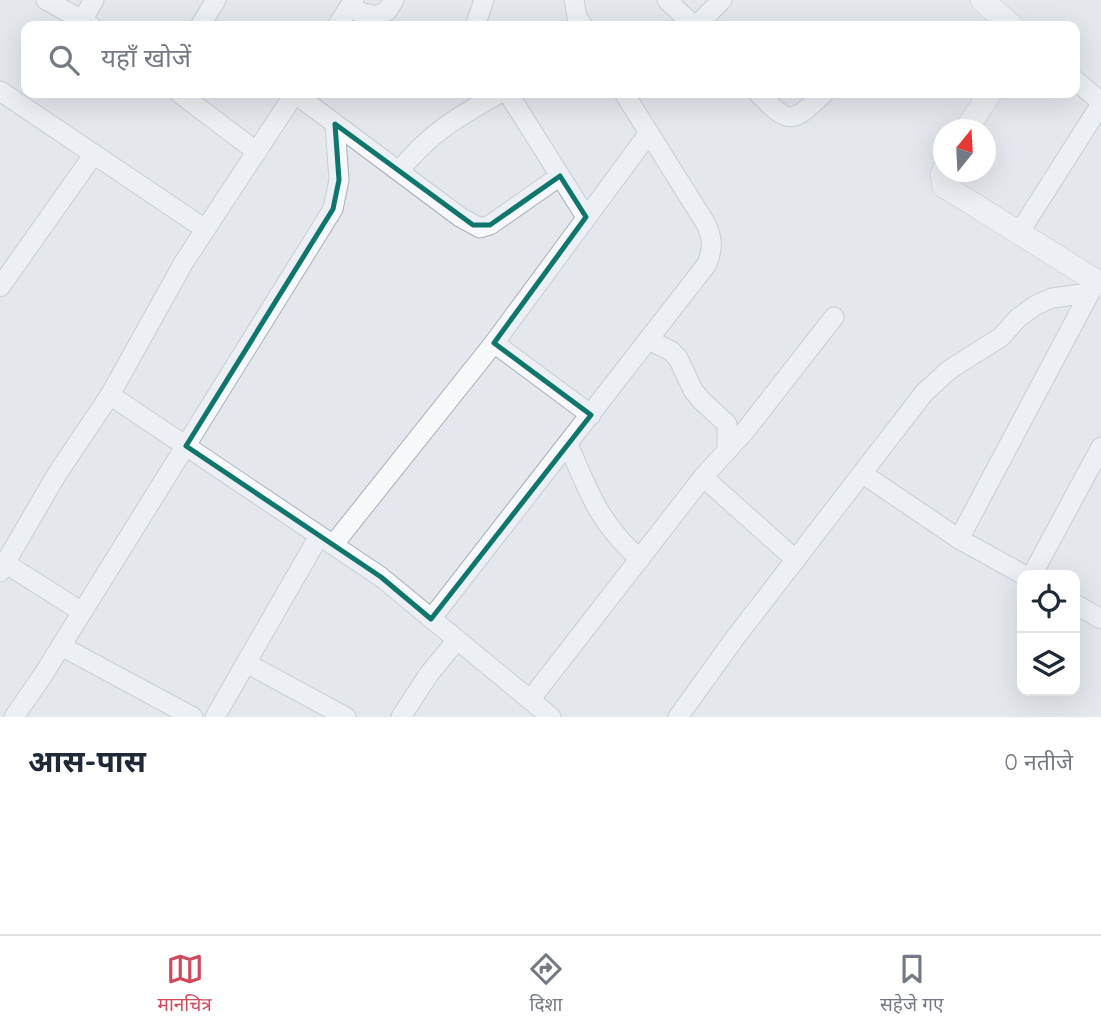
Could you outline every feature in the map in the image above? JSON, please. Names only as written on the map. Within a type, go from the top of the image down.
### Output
[{"type":"street","points":[[46,0],[83,21]]},
{"type":"street","points":[[88,21],[94,0]]},
{"type":"street","points":[[203,21],[216,0]]},
{"type":"street","points":[[340,21],[351,5],[376,16],[387,11],[394,0]]},
{"type":"street","points":[[477,21],[484,0]]},
{"type":"street","points":[[574,0],[580,21]]},
{"type":"street","points":[[667,0],[690,21]]},
{"type":"street","points":[[700,21],[722,0]]},
{"type":"street","points":[[982,0],[1006,21]]},
{"type":"street","points":[[1019,233],[1101,103],[1080,84]]},
{"type":"street","points":[[0,91],[205,229]]},
{"type":"street","points":[[186,98],[257,152]]},
{"type":"street","points":[[82,612],[3,567],[57,474],[110,395],[141,335],[205,229],[292,98]]},
{"type":"street","points":[[301,98],[460,217],[480,228],[490,225],[560,176]]},
{"type":"street","points":[[399,171],[436,131],[492,98]]},
{"type":"street","points":[[511,98],[586,217]]},
{"type":"street","points":[[431,619],[708,264],[713,248],[712,236],[627,98]]},
{"type":"street","points":[[763,98],[776,112],[786,117],[795,117],[819,98]]},
{"type":"street","points":[[973,119],[987,98]]},
{"type":"street","points":[[14,717],[334,209],[340,180],[335,124]]},
{"type":"street","points":[[215,717],[246,663],[326,540],[494,343],[649,133]]},
{"type":"street","points":[[0,287],[93,154]]},
{"type":"street","points":[[943,182],[944,186],[1097,282]]},
{"type":"street","points":[[678,717],[735,638],[924,393],[949,370],[1001,337],[1018,318],[1036,305],[1097,282]]},
{"type":"street","points":[[959,539],[1097,282]]},
{"type":"street","points":[[110,395],[381,577],[541,711],[640,559],[703,477],[834,317]]},
{"type":"street","points":[[649,340],[671,351],[678,358],[693,390],[727,424],[727,451]]},
{"type":"street","points":[[494,343],[591,415]]},
{"type":"street","points":[[568,444],[601,516],[624,545],[640,559]]},
{"type":"street","points":[[1035,570],[1101,447]]},
{"type":"street","points":[[863,474],[959,539],[1017,571]]},
{"type":"street","points":[[703,477],[796,560]]},
{"type":"street","points":[[1080,607],[1101,619]]},
{"type":"street","points":[[401,717],[429,674],[457,640]]},
{"type":"street","points":[[61,646],[193,717]]},
{"type":"street","points":[[246,663],[346,717]]},
{"type":"highlighted area","points":[[335,124],[473,225],[490,225],[560,176],[586,217],[494,343],[591,415],[431,619],[381,577],[186,446],[333,209],[339,180]]}]
